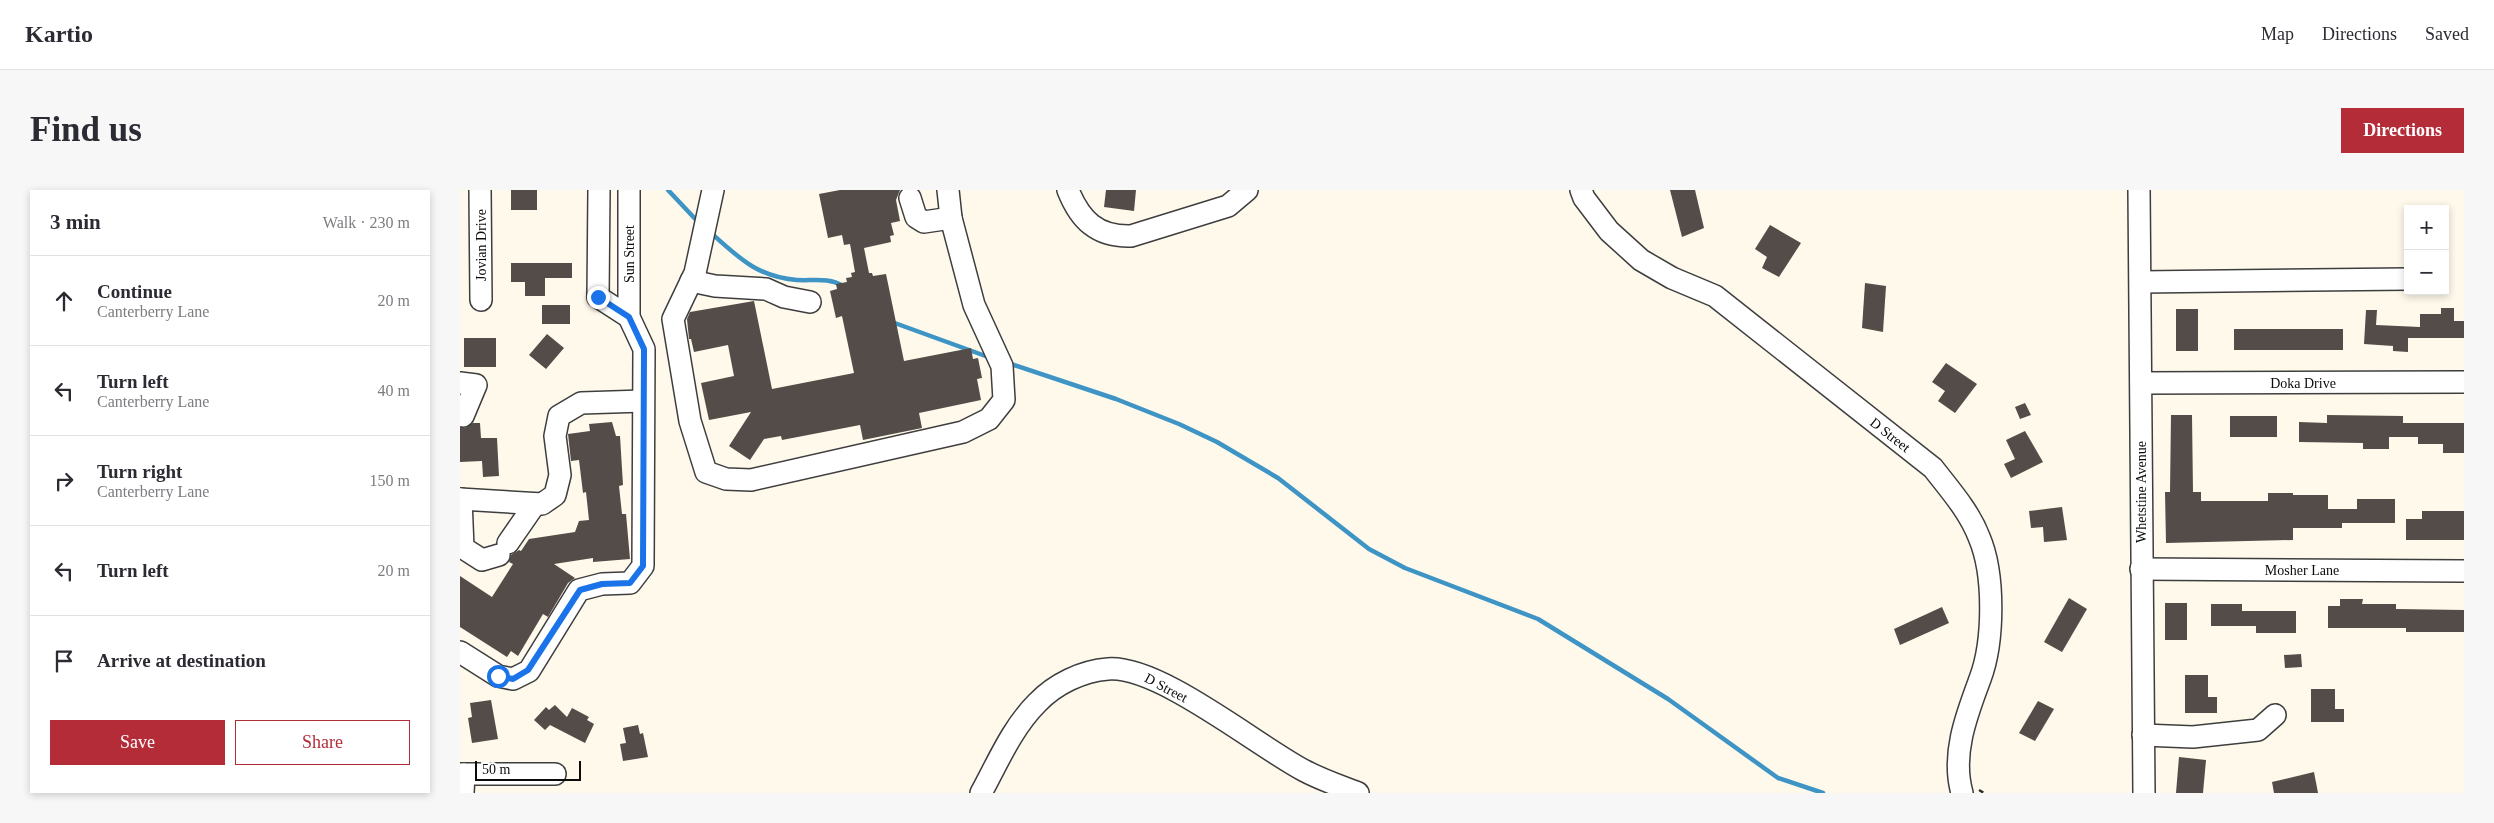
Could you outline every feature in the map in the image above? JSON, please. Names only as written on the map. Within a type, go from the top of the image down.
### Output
[{"type":"street","name":"Jovian Drive","points":[[480,190],[481,300]]},
{"type":"street","points":[[460,652],[498,676],[513,679],[528,670],[580,590],[602,584],[630,583],[643,566],[644,349],[629,317],[598,297],[599,190]]},
{"type":"street","name":"Sun Street","points":[[629,190],[629,317]]},
{"type":"street","points":[[713,190],[695,273],[673,318],[690,421],[706,472],[726,479],[752,480],[963,432],[989,419],[1004,400],[1002,366],[974,305],[951,218],[948,190]]},
{"type":"street","points":[[1068,190],[1083,218],[1099,231],[1116,237],[1131,236],[1228,206],[1247,190]]},
{"type":"street","name":"D Street","points":[[1581,190],[1584,198],[1609,231],[1641,260],[1672,278],[1715,296],[1933,468],[1959,500],[1980,538],[1990,586],[1990,634],[1981,677],[1966,714],[1959,750],[1962,793]]},
{"type":"street","name":"Whetstine Avenue","points":[[2139,190],[2144,793]]},
{"type":"street","points":[[910,198],[916,217],[924,222],[951,218]]},
{"type":"street","points":[[2141,282],[2404,279]]},
{"type":"street","points":[[691,281],[716,286],[766,289],[784,297],[810,302]]},
{"type":"street","name":"Doka Drive","points":[[2141,383],[2464,382]]},
{"type":"street","points":[[460,383],[476,385],[463,416]]},
{"type":"street","points":[[535,504],[504,549],[482,560],[463,548],[461,499],[542,504],[555,495],[560,475],[555,436],[559,416],[581,403],[643,401]]},
{"type":"street","name":"Mosher Lane","points":[[2141,569],[2464,571]]},
{"type":"street","name":"D Street","points":[[981,793],[1019,723],[1038,702],[1056,687],[1080,675],[1109,669],[1138,674],[1165,684],[1305,771],[1358,793]]},
{"type":"street","points":[[2143,735],[2193,737],[2258,730],[2275,715]]},
{"type":"street","points":[[462,780],[555,774]]},
{"type":"building","points":[[511,190],[537,190],[537,210],[511,210]]},
{"type":"building","points":[[840,190],[900,190],[896,200],[900,221],[891,223],[894,235],[890,236],[891,242],[864,248],[869,273],[872,273],[873,276],[886,274],[904,361],[971,348],[973,359],[978,358],[982,378],[977,379],[981,400],[919,413],[922,428],[863,440],[860,425],[782,440],[781,436],[764,439],[750,460],[729,446],[751,412],[709,420],[701,383],[734,376],[728,345],[694,352],[691,339],[689,339],[687,319],[690,312],[754,301],[772,389],[854,373],[842,316],[836,318],[830,291],[837,289],[836,284],[847,282],[846,278],[852,277],[851,273],[855,272],[850,244],[844,245],[842,235],[828,238],[819,194]]},
{"type":"building","points":[[1106,190],[1136,190],[1134,211],[1104,207]]},
{"type":"building","points":[[1670,190],[1695,190],[1704,228],[1682,237]]},
{"type":"building","points":[[1770,225],[1801,243],[1779,277],[1762,268],[1767,257],[1755,249]]},
{"type":"building","points":[[511,263],[572,263],[572,278],[545,278],[545,296],[525,296],[525,282],[511,282]]},
{"type":"building","points":[[1865,283],[1886,286],[1883,332],[1862,328]]},
{"type":"building","points":[[542,305],[570,305],[570,324],[542,324]]},
{"type":"building","points":[[2441,308],[2454,308],[2454,321],[2464,321],[2464,338],[2408,338],[2408,352],[2393,351],[2393,346],[2364,344],[2366,310],[2377,310],[2376,325],[2420,327],[2420,314],[2441,314]]},
{"type":"building","points":[[2176,309],[2198,309],[2198,351],[2176,351]]},
{"type":"building","points":[[2234,329],[2343,329],[2343,350],[2234,350]]},
{"type":"building","points":[[547,334],[564,348],[546,369],[529,355]]},
{"type":"building","points":[[464,338],[496,338],[496,367],[464,367]]},
{"type":"building","points":[[1946,363],[1977,384],[1955,413],[1938,401],[1945,391],[1932,382]]},
{"type":"building","points":[[2025,403],[2031,415],[2020,419],[2015,407]]},
{"type":"building","points":[[2171,415],[2192,415],[2193,492],[2201,492],[2201,501],[2268,501],[2268,493],[2293,493],[2293,495],[2328,495],[2328,509],[2357,509],[2357,499],[2395,499],[2395,523],[2342,523],[2342,528],[2293,528],[2293,540],[2166,543],[2165,492],[2170,492]]},
{"type":"building","points":[[2327,415],[2403,416],[2403,423],[2464,423],[2464,453],[2443,453],[2443,444],[2418,444],[2418,437],[2389,437],[2389,449],[2363,449],[2363,443],[2299,442],[2299,422],[2327,423]]},
{"type":"building","points":[[2230,416],[2277,416],[2277,437],[2230,437]]},
{"type":"building","points":[[612,422],[616,436],[620,436],[623,485],[619,486],[622,514],[626,514],[630,559],[593,562],[593,558],[554,564],[575,578],[568,583],[548,617],[543,614],[518,656],[511,651],[507,657],[460,627],[460,576],[492,597],[513,564],[509,562],[511,555],[519,550],[521,551],[529,539],[575,532],[579,521],[589,520],[586,492],[583,493],[579,460],[571,461],[568,434],[590,431],[589,424]]},
{"type":"building","points":[[473,423],[480,423],[481,438],[497,438],[499,476],[483,477],[482,461],[460,462],[460,428],[465,428]]},
{"type":"building","points":[[2025,431],[2043,462],[2011,478],[2004,464],[2015,459],[2006,440]]},
{"type":"building","points":[[2062,507],[2067,540],[2044,542],[2043,527],[2031,528],[2029,511]]},
{"type":"building","points":[[2422,511],[2464,511],[2464,540],[2406,540],[2406,519],[2422,519]]},
{"type":"building","points":[[2069,598],[2087,609],[2062,652],[2044,642]]},
{"type":"building","points":[[2340,599],[2363,599],[2362,604],[2396,604],[2396,609],[2464,610],[2464,632],[2406,632],[2406,628],[2328,628],[2328,606],[2340,606]]},
{"type":"building","points":[[2165,603],[2187,603],[2187,640],[2165,640]]},
{"type":"building","points":[[2211,604],[2242,604],[2242,611],[2296,611],[2296,633],[2256,633],[2256,626],[2211,626]]},
{"type":"building","points":[[1942,607],[1949,623],[1900,645],[1894,629]]},
{"type":"building","points":[[2301,654],[2302,667],[2285,668],[2284,655]]},
{"type":"building","points":[[2185,675],[2208,675],[2208,697],[2217,697],[2217,713],[2185,713]]},
{"type":"building","points":[[2311,689],[2335,689],[2335,709],[2344,709],[2344,722],[2311,722]]},
{"type":"building","points":[[491,700],[498,739],[472,743],[468,718],[472,717],[470,703]]},
{"type":"building","points":[[2038,701],[2054,709],[2035,741],[2019,733]]},
{"type":"building","points":[[555,705],[567,717],[572,708],[589,717],[587,720],[594,724],[585,743],[550,725],[545,730],[534,720],[546,707],[549,710]]},
{"type":"building","points":[[638,725],[640,734],[643,733],[648,757],[623,761],[620,744],[626,743],[623,728]]},
{"type":"building","points":[[2179,757],[2206,760],[2203,793],[2176,793]]},
{"type":"building","points":[[2314,772],[2318,793],[2274,793],[2272,782]]},
{"type":"waterway","points":[[668,190],[700,224]]},
{"type":"waterway","points":[[710,232],[739,257],[770,275],[797,280],[826,280],[843,286]]},
{"type":"waterway","points":[[892,322],[991,358]]},
{"type":"waterway","points":[[1008,363],[1116,399],[1179,424],[1217,442],[1278,478],[1369,549],[1405,568],[1538,619],[1668,699],[1778,778],[1823,793]]},
{"type":"route","points":[[498,676],[513,679],[528,670],[580,590],[602,584],[630,583],[643,566],[644,349],[629,317],[598,297]]}]
